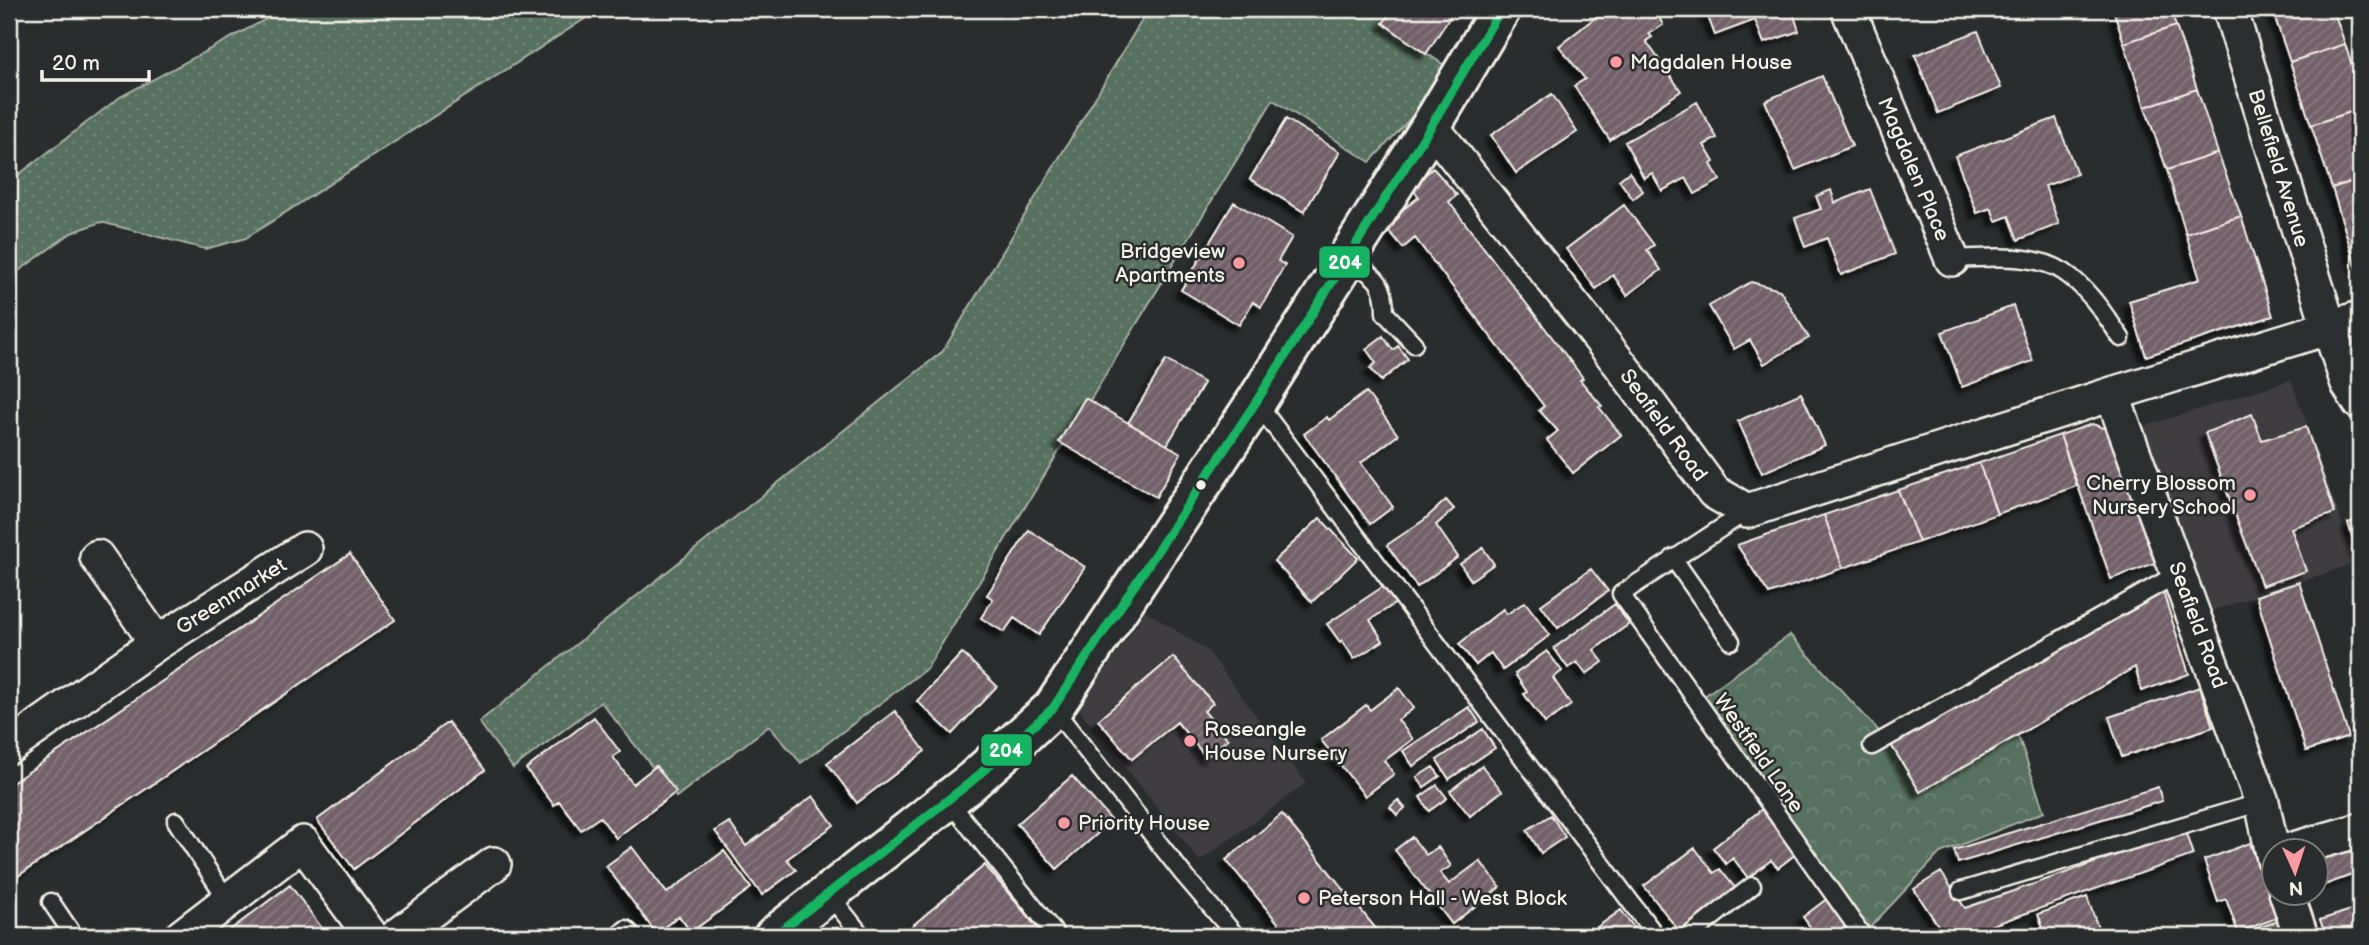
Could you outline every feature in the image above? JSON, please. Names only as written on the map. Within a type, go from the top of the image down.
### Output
[{"type":"street","points":[[774,936],[948,800],[1053,708],[1256,402],[1431,127],[1501,9]]},
{"type":"street","name":"Magdalen Place","points":[[1848,9],[1952,259]]},
{"type":"street","name":"Bellefield Avenue","points":[[2230,9],[2329,327],[2348,384],[2360,403]]},
{"type":"street","name":"Seafield Road","points":[[1431,127],[1620,364],[1714,492],[1747,511]]},
{"type":"street","points":[[1747,511],[2360,317]]},
{"type":"street","name":"Seafield Road","points":[[2112,394],[2272,836]]},
{"type":"street","name":"Greenmarket","points":[[9,747],[157,643],[305,549]]},
{"type":"street","name":"Greenmarket","points":[[97,557],[157,643]]},
{"type":"street","points":[[2330,839],[2360,830]]},
{"type":"street","points":[[182,936],[303,844],[372,936]]},
{"type":"street","points":[[397,936],[494,864]]},
{"type":"street","points":[[2291,906],[2301,936]]},
{"type":"lane","points":[[1347,258],[1377,279],[1385,293],[1385,313],[1414,344]]},
{"type":"lane","name":"Magdalen Place","points":[[1952,259],[2030,259],[2064,272],[2098,304],[2120,338]]},
{"type":"lane","points":[[1256,402],[1656,936]]},
{"type":"lane","points":[[1731,641],[1673,558],[1747,511]]},
{"type":"lane","name":"Westfield Lane","points":[[1673,558],[1621,594],[1863,936]]},
{"type":"lane","points":[[1872,746],[2179,573]]},
{"type":"lane","points":[[1053,708],[1183,874],[1236,936]]},
{"type":"lane","points":[[948,800],[1057,936]]},
{"type":"lane","points":[[1961,891],[2262,802]]},
{"type":"lane","points":[[176,821],[228,901]]},
{"type":"lane","points":[[1689,936],[1752,886]]},
{"type":"lane","points":[[828,893],[862,936]]},
{"type":"lane","points":[[51,902],[74,936]]},
{"type":"lane","points":[[618,936],[626,929],[633,936]]},
{"type":"shaded area","name":"Cherry Blossom Nursery School","points":[[2291,380],[2356,563],[2211,611],[2142,427]]},
{"type":"shaded area","name":"Roseangle House Nursery","points":[[1144,610],[1208,651],[1306,783],[1200,861],[1081,712],[1080,707],[1140,620]]},
{"type":"green space","points":[[285,9],[600,9],[246,238],[205,249],[101,222],[71,233],[9,278],[9,182],[120,97]]},
{"type":"green space","points":[[1173,9],[1393,9],[1383,24],[1447,67],[1420,108],[1370,162],[1273,100],[927,668],[801,763],[769,726],[676,797],[601,702],[513,768],[479,722],[943,351],[1145,15]]},
{"type":"green space","points":[[1790,635],[1890,743],[1920,792],[2018,735],[2044,812],[1940,853],[1862,936],[1696,702]]},
{"type":"building","points":[[1393,9],[1455,9],[1426,54],[1383,23]]},
{"type":"building","name":"Magdalen House","points":[[1606,9],[1655,9],[1663,25],[1649,34],[1652,37],[1646,41],[1681,91],[1610,140],[1574,86],[1585,79],[1559,46]]},
{"type":"building","points":[[1705,9],[1792,9],[1799,31],[1764,43],[1755,20],[1715,35]]},
{"type":"building","points":[[2113,9],[2170,9],[2176,26],[2124,43]]},
{"type":"building","points":[[2272,9],[2333,9],[2345,44],[2290,62]]},
{"type":"building","points":[[2176,26],[2197,89],[2145,107],[2124,43]]},
{"type":"building","points":[[1978,31],[2001,88],[1938,113],[1915,55]]},
{"type":"building","points":[[2345,44],[2360,91],[2360,109],[2311,125],[2290,62]]},
{"type":"building","points":[[1822,76],[1852,146],[1795,170],[1765,101]]},
{"type":"building","points":[[2197,89],[2218,153],[2167,170],[2145,107]]},
{"type":"building","points":[[1552,94],[1577,132],[1516,173],[1491,135]]},
{"type":"building","points":[[1697,102],[1717,138],[1704,145],[1720,180],[1695,194],[1686,178],[1662,191],[1652,173],[1644,178],[1625,142]]},
{"type":"building","points":[[2360,109],[2360,179],[2332,188],[2311,125]]},
{"type":"building","points":[[2056,118],[2077,174],[2045,186],[2059,224],[2018,240],[2009,216],[1996,221],[1991,208],[1977,213],[1955,156]]},
{"type":"building","points":[[1286,119],[1340,152],[1304,212],[1250,179]]},
{"type":"building","points":[[2218,153],[2241,216],[2186,234],[2167,170]]},
{"type":"building","points":[[1433,168],[1457,195],[1449,202],[1583,378],[1580,380],[1621,435],[1573,473],[1547,440],[1558,431],[1539,410],[1544,406],[1415,238],[1403,248],[1386,228],[1399,217],[1397,214],[1419,197],[1411,187]]},
{"type":"building","points":[[1629,172],[1643,191],[1633,199],[1619,180]]},
{"type":"building","points":[[2360,179],[2360,279],[2332,188]]},
{"type":"building","points":[[1870,189],[1895,254],[1841,275],[1827,238],[1805,247],[1795,218],[1821,209],[1816,196],[1831,190],[1835,203]]},
{"type":"building","name":"Bridgeview Apartments","points":[[1234,202],[1292,237],[1278,261],[1285,265],[1261,307],[1253,302],[1239,325],[1181,290]]},
{"type":"building","points":[[1624,205],[1654,245],[1647,250],[1661,270],[1627,295],[1613,275],[1596,289],[1566,249]]},
{"type":"building","points":[[2241,216],[2273,316],[2146,356],[2129,301],[2200,279],[2186,234]]},
{"type":"building","points":[[1751,282],[1780,290],[1809,338],[1764,364],[1750,340],[1734,349],[1709,306]]},
{"type":"building","points":[[2013,306],[2033,361],[1962,387],[1942,332]]},
{"type":"building","points":[[1383,336],[1393,350],[1398,346],[1408,359],[1381,381],[1370,368],[1376,363],[1366,349]]},
{"type":"building","points":[[1166,360],[1204,383],[1167,445],[1128,423]]},
{"type":"building","points":[[1366,392],[1398,435],[1361,463],[1393,507],[1370,524],[1304,434],[1327,417],[1329,420]]},
{"type":"building","points":[[1801,393],[1825,445],[1762,473],[1738,421]]},
{"type":"building","points":[[1085,398],[1181,453],[1156,497],[1059,442]]},
{"type":"building","points":[[2252,414],[2262,440],[2306,427],[2335,513],[2291,528],[2306,571],[2262,586],[2205,433]]},
{"type":"building","points":[[2092,424],[2107,429],[2155,563],[2111,579],[2060,435]]},
{"type":"building","points":[[2060,435],[2077,486],[1997,514],[1979,463]]},
{"type":"building","points":[[1979,463],[1997,514],[1919,542],[1898,490]]},
{"type":"building","points":[[1898,490],[1919,542],[1843,568],[1824,515]]},
{"type":"building","points":[[1446,500],[1454,509],[1436,525],[1458,557],[1417,587],[1387,545],[1424,520]]},
{"type":"building","points":[[1824,515],[1843,568],[1769,594],[1737,545]]},
{"type":"building","points":[[1320,518],[1358,558],[1312,602],[1274,561]]},
{"type":"building","points":[[2360,519],[2360,562],[2348,523]]},
{"type":"building","points":[[1029,530],[1085,567],[1039,635],[1014,618],[1004,632],[981,618],[993,599],[987,595]]},
{"type":"building","points":[[1483,548],[1494,564],[1471,580],[1460,564]]},
{"type":"building","points":[[350,554],[395,620],[9,882],[9,785]]},
{"type":"building","points":[[1591,569],[1608,591],[1558,628],[1541,605]]},
{"type":"building","points":[[2299,582],[2349,737],[2306,751],[2256,596]]},
{"type":"building","points":[[1384,586],[1396,603],[1370,620],[1383,641],[1354,659],[1342,640],[1340,642],[1327,624]]},
{"type":"building","points":[[2163,592],[2189,674],[2142,691],[2135,667],[1920,792],[1890,743]]},
{"type":"building","points":[[1525,602],[1550,635],[1503,670],[1491,653],[1476,665],[1459,644],[1503,609],[1507,614]]},
{"type":"building","points":[[1615,604],[1629,624],[1594,650],[1603,662],[1586,674],[1577,662],[1568,668],[1554,648]]},
{"type":"building","points":[[1547,651],[1562,671],[1553,678],[1571,705],[1545,723],[1524,694],[1527,692],[1515,674]]},
{"type":"building","points":[[962,653],[997,686],[952,734],[917,701]]},
{"type":"building","points":[[1173,657],[1213,703],[1204,711],[1228,739],[1206,757],[1177,722],[1132,759],[1098,720]]},
{"type":"building","points":[[2200,687],[2213,727],[2122,757],[2109,717]]},
{"type":"building","points":[[1399,688],[1414,708],[1398,720],[1413,739],[1384,761],[1394,774],[1365,796],[1321,740],[1366,705],[1370,710]]},
{"type":"building","points":[[1469,707],[1479,722],[1413,766],[1403,751]]},
{"type":"building","points":[[895,711],[925,751],[857,803],[827,763]]},
{"type":"building","points":[[594,717],[620,752],[613,757],[633,784],[656,766],[676,792],[616,838],[600,817],[581,830],[559,801],[554,805],[526,769]]},
{"type":"building","points":[[448,722],[485,770],[354,869],[317,820]]},
{"type":"building","points":[[1483,729],[1495,748],[1449,779],[1437,760]]},
{"type":"building","points":[[1482,766],[1502,791],[1470,816],[1450,791]]},
{"type":"building","points":[[1433,767],[1440,776],[1424,787],[1417,777]]},
{"type":"building","name":"Priority House","points":[[1072,776],[1112,821],[1057,869],[1017,824]]},
{"type":"building","points":[[1437,785],[1447,798],[1429,811],[1420,797]]},
{"type":"building","points":[[2158,787],[2162,801],[1958,863],[1954,850]]},
{"type":"building","points":[[813,796],[834,825],[787,859],[796,870],[762,895],[715,831],[729,822],[746,846]]},
{"type":"building","points":[[1398,800],[1405,808],[1397,815],[1390,807]]},
{"type":"building","points":[[1762,809],[1797,853],[1778,868],[1771,860],[1748,878],[1733,858],[1726,864],[1713,848]]},
{"type":"building","name":"Peterson Hall - West Block","points":[[1282,814],[1382,936],[1289,936],[1226,860]]},
{"type":"building","points":[[1551,815],[1565,837],[1541,853],[1527,830]]},
{"type":"building","points":[[2185,831],[2193,855],[1975,931],[1979,936],[1945,936],[1914,889],[1941,872],[1965,908]]},
{"type":"building","points":[[1412,837],[1426,855],[1438,847],[1451,866],[1440,873],[1449,884],[1480,861],[1500,887],[1452,924],[1395,850]]},
{"type":"building","points":[[2360,838],[2360,872],[2330,883],[2330,849]]},
{"type":"building","points":[[2250,843],[2260,871],[2260,906],[2273,906],[2277,918],[2238,932],[2226,899],[2218,902],[2204,860]]},
{"type":"building","points":[[632,847],[667,893],[724,851],[751,888],[691,932],[679,916],[656,933],[606,866]]},
{"type":"building","points":[[1695,848],[1714,873],[1720,869],[1736,889],[1679,931],[1644,886]]},
{"type":"building","points":[[985,865],[1044,936],[900,936]]},
{"type":"building","points":[[290,885],[324,931],[317,936],[222,936]]},
{"type":"building","points":[[2087,897],[2101,936],[2046,936],[2038,914]]},
{"type":"building","points":[[1828,898],[1851,929],[1841,936],[1817,936],[1803,917]]},
{"type":"building","points":[[1621,910],[1640,936],[1585,936]]},
{"type":"building","points":[[2351,910],[2354,921],[2360,919],[2360,936],[2326,936],[2320,920]]},
{"type":"building","points":[[2278,921],[2283,936],[2244,936],[2243,933]]},
{"type":"building","points":[[1221,925],[1230,936],[1205,936]]},
{"type":"transit line","name":"204","points":[[774,936],[972,781],[1053,708],[1256,402],[1431,126],[1501,9]]},
{"type":"place","name":"Magdalen House","points":[[1616,62]]},
{"type":"place","name":"Bridgeview Apartments","points":[[1239,263]]},
{"type":"place","name":"Cherry Blossom Nursery School","points":[[2250,495]]},
{"type":"place","name":"Roseangle House Nursery","points":[[1190,741]]},
{"type":"place","name":"Priority House","points":[[1064,823]]},
{"type":"place","name":"Peterson Hall - West Block","points":[[1304,898]]}]
